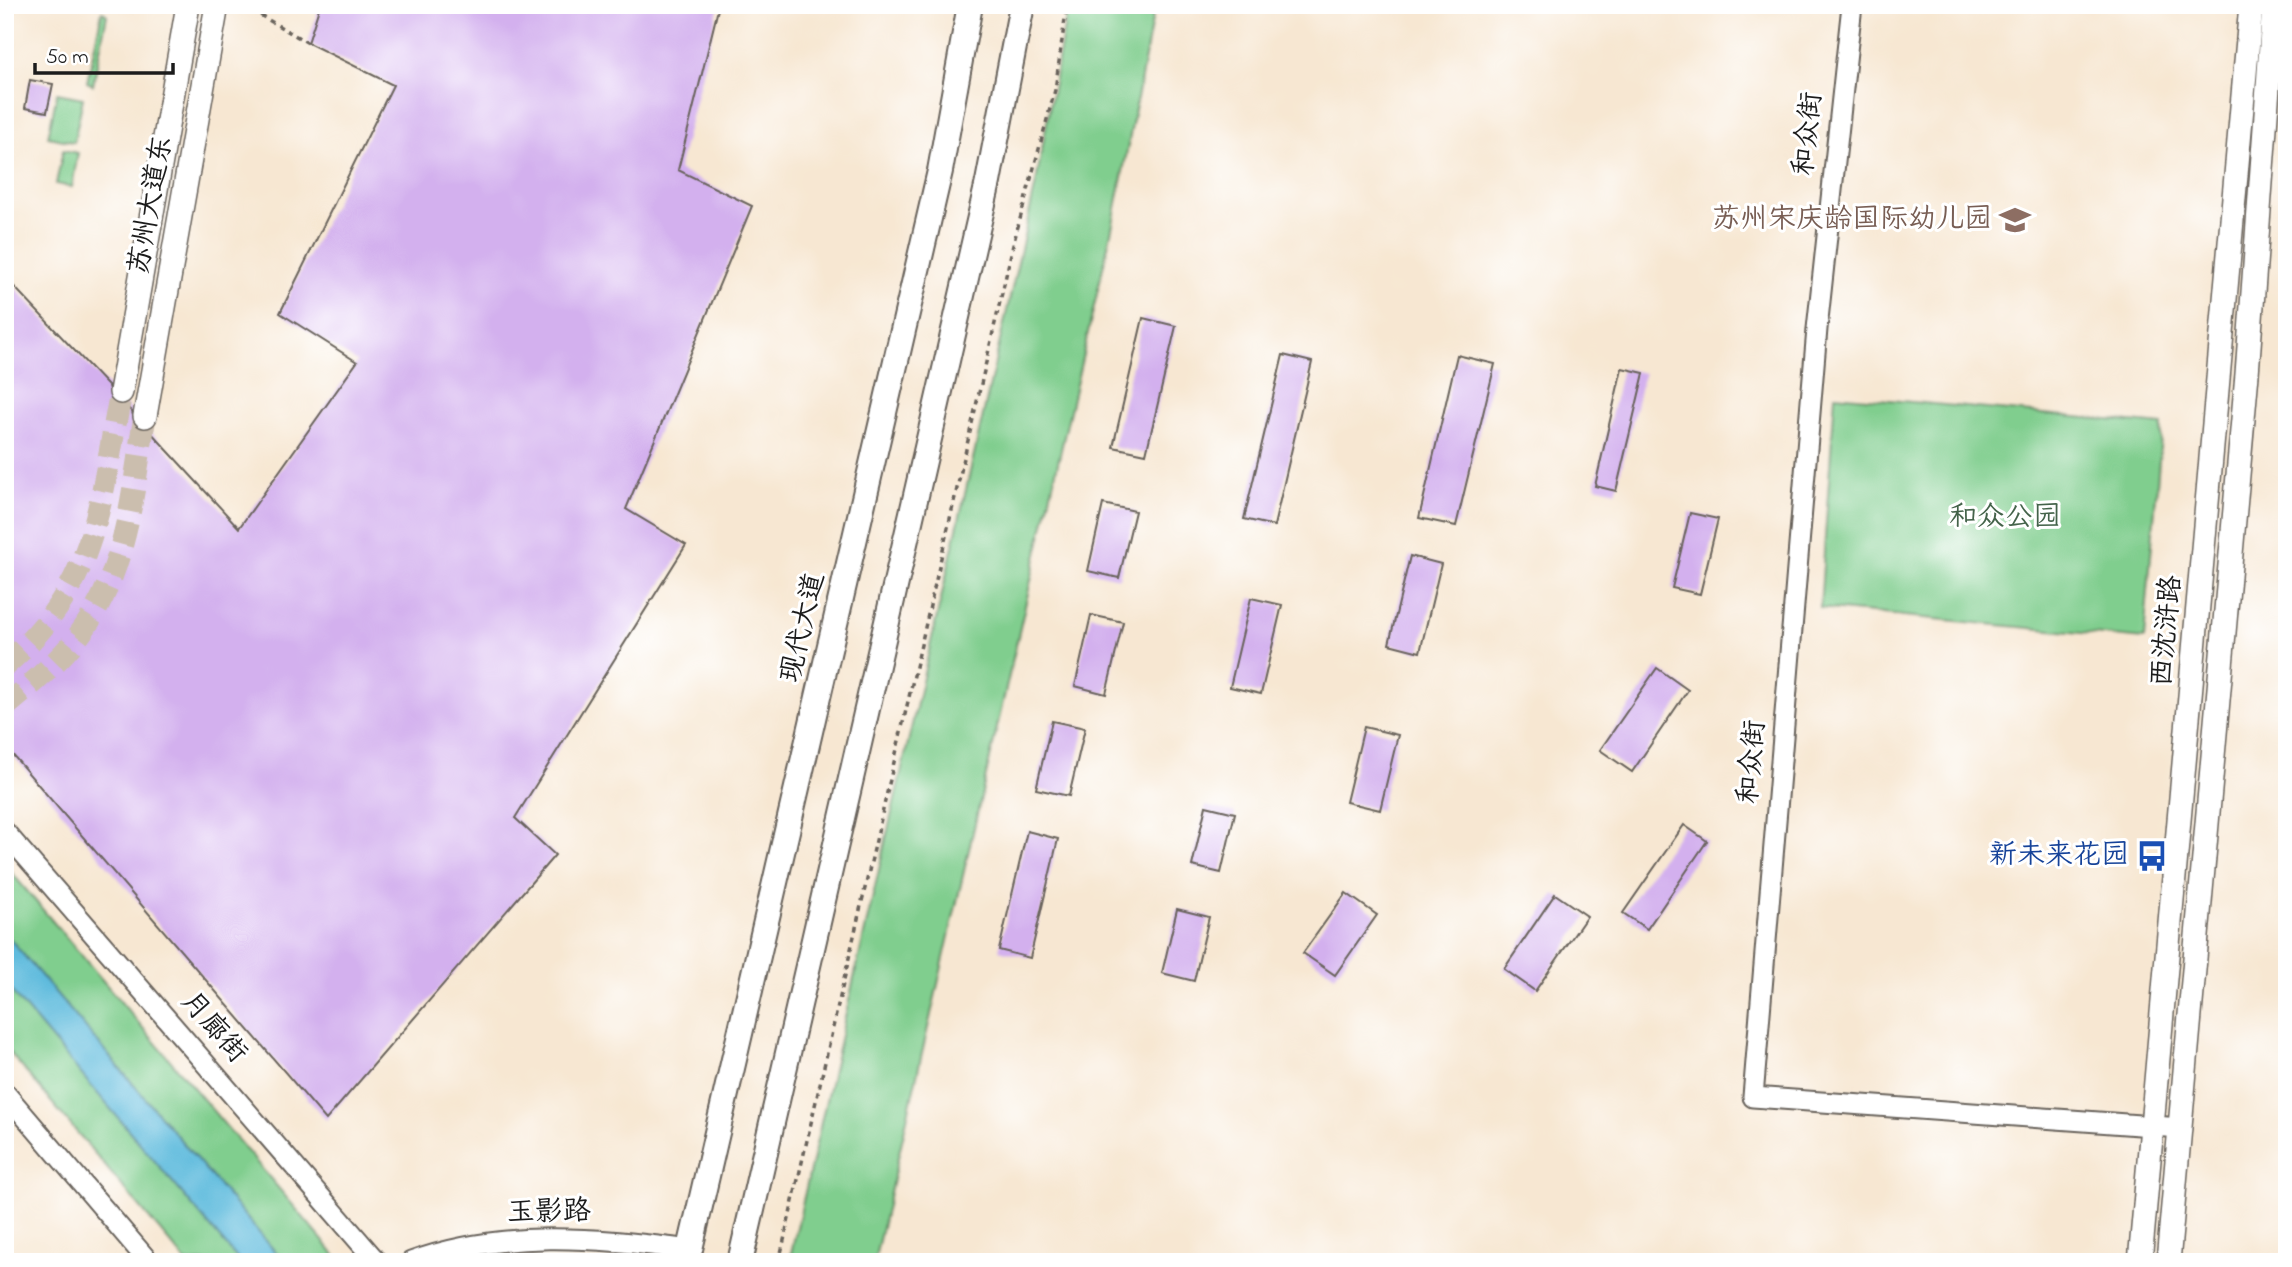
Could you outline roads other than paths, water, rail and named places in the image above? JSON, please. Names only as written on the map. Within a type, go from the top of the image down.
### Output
[{"type":"main road","name":"苏州大道东","points":[[121,392],[188,5]]},
{"type":"main road","name":"苏州大道东","points":[[145,416],[217,5]]},
{"type":"main road","name":"现代大道","points":[[689,1256],[940,171],[970,5]]},
{"type":"main road","points":[[740,1262],[985,196],[1022,5]]},
{"type":"main road","name":"西沈浒路","points":[[2140,1262],[2251,5]]},
{"type":"main road","name":"西沈浒路","points":[[2168,1262],[2247,374],[2274,5]]},
{"type":"street","name":"和众街","points":[[1852,5],[1816,329],[1753,1097],[2181,1128]]},
{"type":"street","name":"月廊街","points":[[5,831],[377,1262]]},
{"type":"street","points":[[5,1093],[149,1262]]},
{"type":"street","name":"玉影路","points":[[411,1262],[459,1247],[518,1239],[605,1240],[689,1256]]},
{"type":"water","points":[[5,933],[284,1262],[240,1262],[5,984]]},
{"type":"tunnel","points":[[5,665],[36,635],[77,573],[90,541],[99,507],[121,392]]},
{"type":"tunnel","points":[[5,707],[68,649],[99,603],[111,578],[127,525],[145,416]]},
{"type":"place","name":"苏州宋庆龄国际幼儿园","points":[[2015,220]]},
{"type":"place","name":"新未来花园","points":[[2152,856]]},
{"type":"park label","name":"和众公园","points":[[2005,518]]}]
